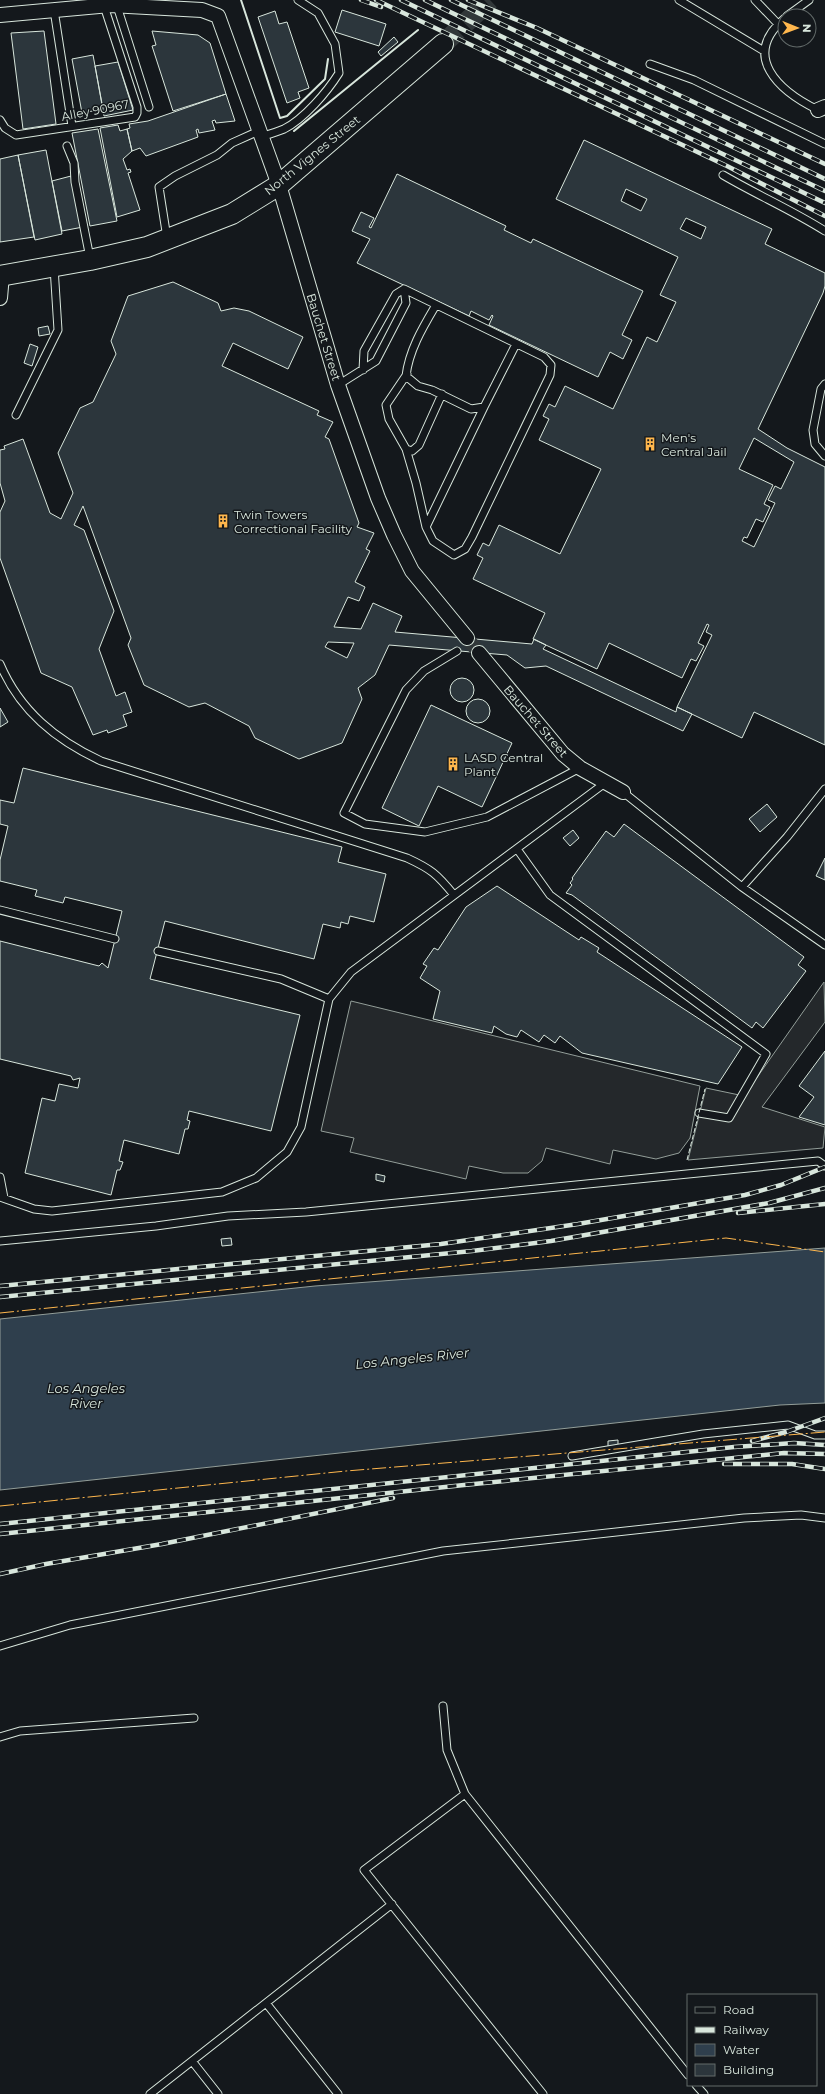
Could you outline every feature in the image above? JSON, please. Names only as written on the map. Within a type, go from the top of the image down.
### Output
[{"type":"main road","name":"North Vignes Street","points":[[1,276],[90,260],[147,247],[232,214],[279,185],[444,44]]},
{"type":"street","name":"Bauchet Street","points":[[111,6],[202,10],[218,16],[262,133],[279,185],[338,385],[378,498],[412,571],[467,638]]},
{"type":"street","points":[[0,15],[111,6]]},
{"type":"street","points":[[0,298],[1,276]]},
{"type":"street","name":"Bauchet Street","points":[[479,653],[562,754],[580,768],[623,792]]},
{"type":"lane","points":[[167,240],[159,187],[175,176],[217,155],[232,144],[262,133],[285,128],[304,114],[329,90],[339,73],[335,44],[318,13],[298,0]]},
{"type":"lane","points":[[679,0],[764,51]]},
{"type":"lane","points":[[755,0],[777,23]]},
{"type":"lane","points":[[798,8],[809,0]]},
{"type":"lane","points":[[111,6],[149,107]]},
{"type":"lane","name":"Alley 90967","points":[[0,120],[4,128],[16,135],[135,117],[137,113],[111,6]]},
{"type":"lane","points":[[54,10],[72,126]]},
{"type":"lane","points":[[777,26],[764,51],[765,61],[777,83],[799,101],[821,109]]},
{"type":"lane","points":[[650,64],[694,80],[825,144]]},
{"type":"lane","points":[[67,146],[74,163],[75,182],[90,260]]},
{"type":"lane","points":[[723,174],[762,198],[799,214],[825,231]]},
{"type":"lane","points":[[16,414],[58,330],[54,267]]},
{"type":"lane","points":[[338,385],[376,361],[406,303],[404,289]]},
{"type":"lane","points":[[363,370],[364,351],[396,294],[404,289]]},
{"type":"lane","points":[[404,289],[544,357],[551,364],[550,375],[466,549],[454,555],[433,541],[426,527],[416,483],[406,449],[389,419],[386,405],[407,374]]},
{"type":"lane","points":[[436,305],[422,328],[407,364],[406,376],[418,386],[442,394],[471,409],[484,408]]},
{"type":"lane","points":[[426,527],[516,344]]},
{"type":"lane","points":[[825,384],[821,389],[812,430],[815,444],[825,456]]},
{"type":"lane","points":[[406,449],[412,451],[419,445],[442,394]]},
{"type":"lane","points":[[457,651],[424,671],[406,690],[344,813],[365,824],[425,832],[487,817],[580,768]]},
{"type":"lane","points":[[0,664],[22,702],[43,725],[62,741],[82,752],[101,761],[407,858],[424,865],[437,874],[454,895]]},
{"type":"lane","points":[[0,1177],[2,1197],[34,1209],[52,1211],[222,1192],[256,1178],[287,1152],[301,1127],[329,999],[351,972],[605,783]]},
{"type":"lane","points":[[742,886],[787,837],[825,789]]},
{"type":"lane","points":[[623,792],[742,886],[825,945]]},
{"type":"lane","points":[[517,849],[550,895],[766,1054],[729,1118],[699,1113]]},
{"type":"lane","points":[[0,910],[115,939]]},
{"type":"lane","points":[[158,951],[281,979],[329,999]]},
{"type":"lane","points":[[0,1241],[156,1226],[228,1216],[314,1211],[818,1161],[825,1166]]},
{"type":"lane","points":[[572,1456],[703,1434],[788,1425],[815,1435],[825,1435]]},
{"type":"lane","points":[[0,1646],[70,1625],[443,1551],[744,1518],[801,1516],[825,1518]]},
{"type":"lane","points":[[443,1706],[447,1750],[465,1794],[687,2073]]},
{"type":"lane","points":[[0,1737],[20,1732],[194,1718]]},
{"type":"lane","points":[[465,1794],[364,1870],[543,2094]]},
{"type":"lane","points":[[150,2094],[392,1904]]},
{"type":"lane","points":[[266,2003],[338,2094]]},
{"type":"lane","points":[[192,2061],[218,2094]]},
{"type":"lane","points":[[697,2086],[704,2094]]},
{"type":"shaded area","points":[[824,982],[825,1022],[762,1107],[825,1127],[823,1148],[688,1160],[706,1088],[744,1096]]},
{"type":"shaded area","points":[[351,1001],[700,1086],[690,1138],[679,1153],[656,1159],[613,1150],[610,1164],[546,1148],[542,1161],[528,1173],[503,1173],[469,1166],[466,1179],[350,1152],[354,1138],[321,1131]]},
{"type":"water","name":"Los Angeles River","points":[[825,1248],[825,1403],[780,1405],[0,1490],[0,1319],[315,1286]]},
{"type":"building","points":[[342,10],[386,24],[379,46],[335,32]]},
{"type":"building","points":[[275,11],[279,24],[287,22],[309,88],[298,92],[300,98],[287,103],[258,17]]},
{"type":"building","points":[[44,31],[56,124],[23,129],[11,33]]},
{"type":"building","points":[[152,31],[198,35],[210,43],[226,94],[173,111],[152,46],[156,45]]},
{"type":"building","points":[[394,37],[398,42],[381,56],[378,52]]},
{"type":"building","points":[[93,55],[103,109],[82,113],[72,59]]},
{"type":"building","points":[[118,62],[133,110],[104,116],[95,66]]},
{"type":"building","points":[[226,94],[235,121],[216,123],[215,120],[212,121],[215,130],[199,133],[198,129],[196,130],[198,137],[146,156],[140,148],[132,151],[127,129],[130,128],[129,124],[148,121]]},
{"type":"building","points":[[118,125],[120,131],[127,129],[132,151],[123,159],[127,170],[130,169],[131,172],[128,173],[140,210],[117,217],[100,128]]},
{"type":"building","points":[[98,129],[117,221],[90,226],[72,133]]},
{"type":"building","name":"Men's Central Jail","points":[[584,140],[772,229],[765,244],[825,273],[825,286],[823,293],[758,429],[787,448],[825,467],[825,745],[754,712],[742,738],[677,707],[712,635],[706,632],[709,625],[707,624],[698,643],[704,646],[696,661],[691,659],[682,678],[609,643],[597,669],[533,639],[545,613],[473,579],[483,558],[477,555],[483,543],[489,546],[499,525],[560,554],[601,469],[539,440],[549,419],[543,416],[549,404],[555,407],[565,386],[613,409],[647,337],[657,342],[676,302],[660,295],[678,257],[556,199]],"holes":[[[626,189],[647,199],[641,211],[621,201]],[[686,218],[706,227],[701,239],[680,229]],[[754,438],[794,462],[781,489],[775,486],[768,500],[775,503],[754,547],[742,541],[744,537],[747,538],[756,519],[763,522],[770,507],[764,504],[773,485],[739,469]]]},
{"type":"building","points":[[46,150],[62,234],[35,240],[18,155]]},
{"type":"building","points":[[18,155],[34,237],[0,242],[0,159]]},
{"type":"building","points":[[397,174],[506,226],[504,230],[531,243],[533,239],[643,291],[622,335],[632,340],[623,359],[610,352],[598,377],[489,325],[493,316],[492,315],[489,320],[471,311],[469,316],[357,263],[370,239],[352,231],[361,212],[374,218],[369,227],[371,228]]},
{"type":"building","points":[[71,176],[83,227],[62,231],[52,181]]},
{"type":"building","name":"Twin Towers Correctional Facility","points":[[173,282],[218,303],[221,311],[234,308],[249,311],[303,337],[288,369],[233,343],[222,366],[319,411],[317,415],[333,422],[325,437],[329,439],[359,523],[357,527],[374,533],[366,549],[370,551],[355,582],[365,587],[359,601],[348,597],[334,627],[361,629],[373,603],[402,616],[395,632],[532,644],[534,639],[546,645],[543,649],[676,712],[677,707],[692,714],[683,731],[546,666],[525,668],[507,655],[389,645],[375,675],[358,688],[362,699],[342,743],[299,759],[255,738],[249,726],[205,703],[189,707],[144,685],[128,645],[131,638],[83,506],[74,525],[84,530],[114,611],[99,649],[116,696],[125,692],[132,712],[123,715],[127,726],[108,733],[107,730],[93,735],[72,687],[41,673],[0,558],[0,512],[5,501],[0,483],[0,450],[5,449],[4,446],[23,439],[50,513],[61,519],[73,493],[58,453],[80,408],[93,402],[116,354],[111,341],[128,296]],"holes":[[[328,642],[354,643],[347,658],[325,647]]]},
{"type":"building","points":[[48,326],[50,334],[39,336],[38,328]]},
{"type":"building","points":[[30,344],[38,347],[32,366],[24,363]]},
{"type":"building","points":[[462,678],[467,679],[473,685],[473,695],[467,701],[462,702],[457,701],[451,695],[450,690],[451,685],[457,679]]},
{"type":"building","points":[[478,699],[483,700],[489,706],[489,716],[483,722],[478,723],[473,722],[467,716],[466,711],[467,706],[473,700]]},
{"type":"building","name":"LASD Central Plant","points":[[431,705],[512,743],[482,807],[438,786],[419,826],[382,808]]},
{"type":"building","points":[[0,708],[8,722],[0,727]]},
{"type":"building","points":[[23,768],[342,847],[338,862],[386,874],[374,922],[350,916],[348,924],[341,922],[340,928],[323,924],[314,959],[165,921],[150,979],[300,1015],[271,1131],[189,1111],[187,1120],[190,1121],[188,1129],[185,1129],[179,1154],[124,1140],[119,1161],[123,1162],[120,1170],[117,1170],[111,1195],[25,1173],[42,1098],[55,1101],[59,1084],[78,1088],[80,1078],[73,1080],[71,1076],[0,1059],[0,941],[99,966],[102,963],[108,968],[122,911],[65,897],[63,903],[35,896],[37,890],[0,881],[0,860],[8,826],[0,824],[0,800],[14,803]]},
{"type":"building","points":[[767,804],[777,817],[760,832],[749,819]]},
{"type":"building","points":[[624,824],[804,957],[798,965],[806,971],[763,1028],[756,1022],[752,1028],[572,895],[566,893],[572,885],[570,883],[573,879],[572,878],[606,831],[614,837]]},
{"type":"building","points":[[573,830],[579,838],[570,846],[563,838]]},
{"type":"building","points":[[825,858],[825,880],[816,876]]},
{"type":"building","points":[[497,886],[579,940],[581,937],[599,948],[597,952],[742,1047],[718,1084],[582,1053],[560,1036],[555,1043],[544,1035],[539,1042],[521,1030],[517,1037],[506,1034],[494,1026],[492,1033],[433,1019],[440,991],[420,978],[427,966],[423,964],[434,948],[438,950],[466,907]]},
{"type":"building","points":[[825,1051],[825,1125],[799,1117],[814,1097],[799,1086]]},
{"type":"building","points":[[376,1174],[385,1176],[384,1182],[376,1180]]},
{"type":"building","points":[[231,1238],[232,1245],[222,1246],[221,1239]]},
{"type":"building","points":[[618,1440],[618,1447],[608,1448],[608,1441]]},
{"type":"tunnel","points":[[443,44],[490,0]]},
{"type":"tunnel","points":[[467,638],[479,653]]},
{"type":"railway","points":[[361,0],[381,7]]},
{"type":"railway","points":[[376,0],[727,166],[825,216]]},
{"type":"railway","points":[[401,0],[825,203]]},
{"type":"railway","points":[[425,0],[825,191]]},
{"type":"railway","points":[[451,0],[825,179]]},
{"type":"railway","points":[[468,0],[537,28],[825,164]]},
{"type":"railway","points":[[0,1286],[441,1244],[578,1224],[745,1195],[781,1185],[825,1167]]},
{"type":"railway","points":[[0,1297],[472,1251],[551,1241],[769,1203],[825,1188]]},
{"type":"railway","points":[[738,1213],[825,1204]]},
{"type":"railway","points":[[752,1441],[786,1432],[825,1418]]},
{"type":"railway","points":[[0,1524],[734,1447],[794,1443],[825,1445]]},
{"type":"railway","points":[[0,1534],[784,1453],[825,1454]]},
{"type":"railway","points":[[724,1464],[792,1464],[825,1469]]},
{"type":"railway","points":[[0,1574],[46,1564],[162,1544],[393,1498]]},
{"type":"fence","points":[[687,1160],[705,1089]]},
{"type":"wall","points":[[241,0],[280,118],[287,116],[325,79],[328,59]]},
{"type":"wall","points":[[294,131],[418,30]]},
{"type":"power","points":[[0,1313],[726,1238],[825,1252]]},
{"type":"power","points":[[0,1506],[346,1471],[825,1432]]},
{"type":"place","name":"Men's Central Jail","points":[[650,444]]},
{"type":"place","name":"Twin Towers Correctional Facility","points":[[223,521]]},
{"type":"place","name":"LASD Central Plant","points":[[453,764]]}]
